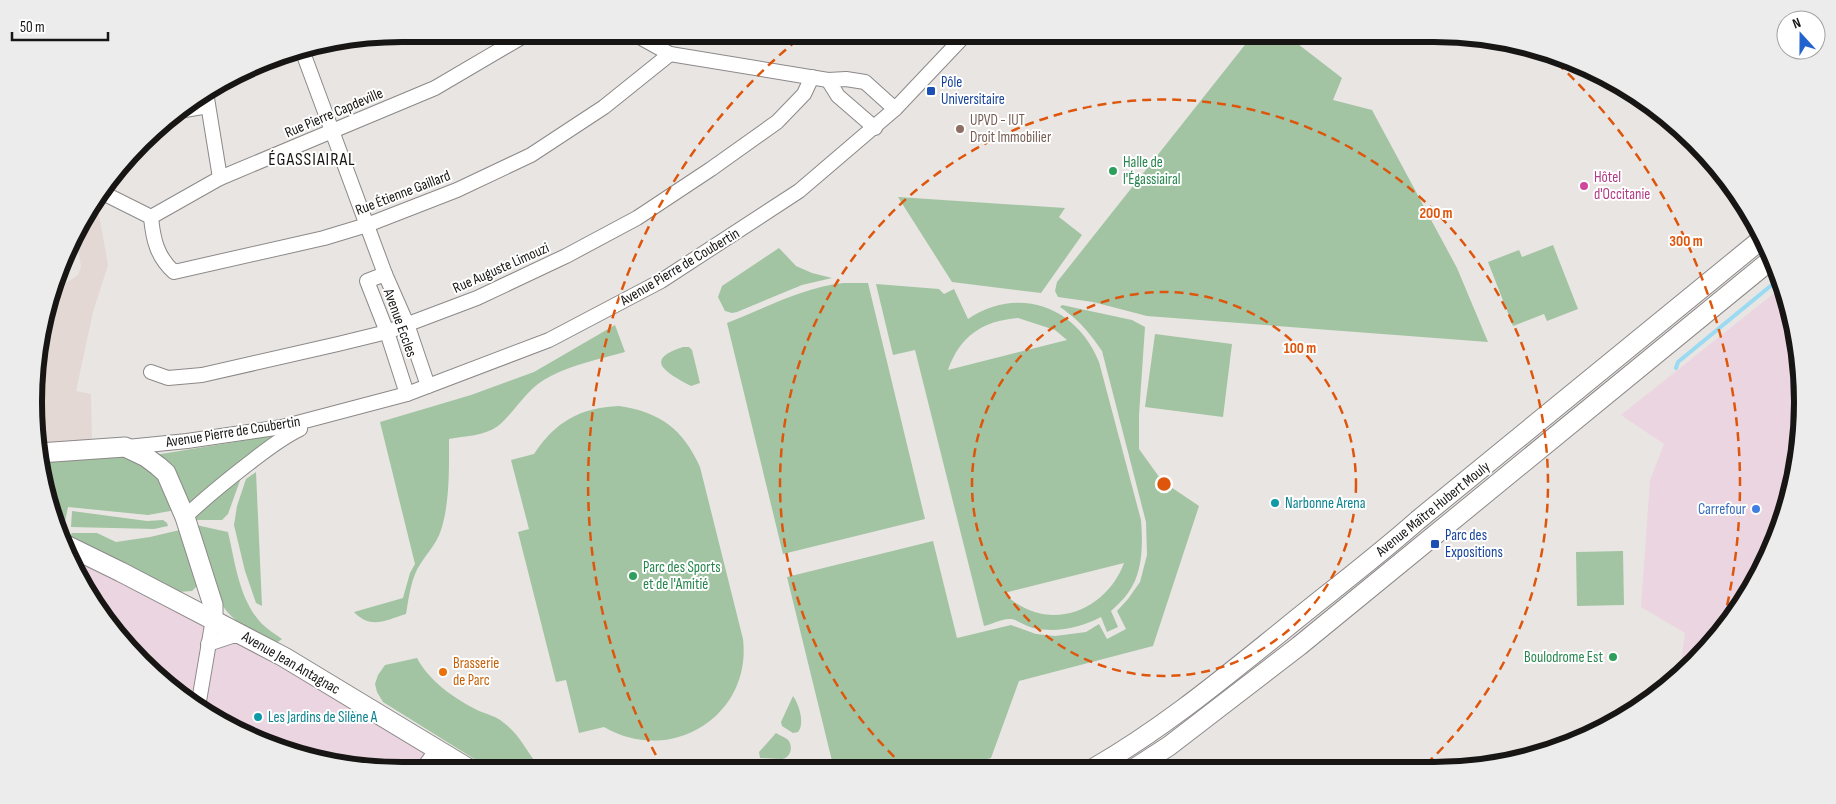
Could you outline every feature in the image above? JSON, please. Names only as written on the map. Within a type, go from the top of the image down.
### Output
[{"type":"main road","name":"Avenue Maître Hubert Mouly","points":[[1104,762],[1143,738],[1222,681],[1757,244]]},
{"type":"main road","name":"Avenue Maître Hubert Mouly","points":[[1145,762],[1170,746],[1299,646],[1766,264]]},
{"type":"main road","name":"Avenue Pierre de Coubertin","points":[[46,452],[125,447],[146,457],[166,473],[185,517]]},
{"type":"main road","points":[[185,517],[214,605],[213,619]]},
{"type":"main road","name":"Avenue Jean Antagnac","points":[[74,549],[284,657],[459,762]]},
{"type":"main road","points":[[180,602],[202,590],[204,576]]},
{"type":"street","name":"Rue Pierre Capdeville","points":[[151,217],[220,178],[435,88],[514,42]]},
{"type":"street","points":[[648,42],[670,54],[828,80],[846,79],[865,82],[895,109]]},
{"type":"street","name":"Avenue Pierre de Coubertin","points":[[125,447],[187,442],[282,427],[408,394],[550,340],[661,281],[799,192],[895,109],[958,42]]},
{"type":"street","name":"Rue Étienne Gaillard","points":[[151,217],[153,237],[164,263],[174,272],[324,238],[367,225],[457,190],[531,154],[604,107],[670,54]]},
{"type":"street","points":[[304,56],[385,274]]},
{"type":"street","name":"Rue Auguste Limouzi","points":[[151,372],[168,378],[202,375],[387,332],[476,298],[566,256],[637,218],[777,122],[804,94],[812,77]]},
{"type":"street","points":[[828,80],[838,96],[874,128]]},
{"type":"street","points":[[207,100],[220,178]]},
{"type":"street","points":[[195,108],[208,106]]},
{"type":"street","points":[[108,195],[151,217]]},
{"type":"street","name":"Avenue Eccles","points":[[408,394],[367,281],[385,274],[407,324],[428,386]]},
{"type":"street","name":"Avenue Pierre de Coubertin","points":[[185,517],[223,483],[285,436],[340,411]]},
{"type":"street","points":[[180,602],[198,620],[208,644]]},
{"type":"street","points":[[199,699],[213,619]]},
{"type":"street","points":[[208,644],[232,636],[244,636]]},
{"type":"street","points":[[427,762],[437,748]]},
{"type":"shaded area","points":[[98,210],[108,265],[93,312],[76,391],[91,394],[92,441],[45,444],[42,402],[49,332],[62,286],[78,275],[81,266],[78,248]]},
{"type":"shaded area","points":[[1776,292],[1787,332],[1793,378],[1793,426],[1787,472],[1766,540],[1745,582],[1719,621],[1681,663],[1685,633],[1641,607],[1650,480],[1664,444],[1621,415]]},
{"type":"shaded area","points":[[80,562],[182,609],[315,682],[443,762],[378,761],[332,755],[264,734],[222,713],[183,687],[132,639],[103,602]]},
{"type":"green space","points":[[1247,42],[1276,45],[1278,42],[1295,42],[1342,78],[1333,100],[1372,110],[1457,268],[1488,342],[1147,316],[1093,302],[1058,297],[1055,291],[1057,282]]},
{"type":"green space","points":[[898,197],[1065,208],[1059,217],[1082,235],[1041,293],[952,282]]},
{"type":"green space","points":[[1553,245],[1578,309],[1547,321],[1544,314],[1513,326],[1488,262],[1519,250],[1522,257]]},
{"type":"green space","points":[[779,248],[796,266],[812,273],[832,278],[802,285],[737,312],[725,311],[718,297],[722,286]]},
{"type":"green space","points":[[843,283],[868,283],[925,519],[783,554],[727,323],[798,294]]},
{"type":"green space","points":[[876,284],[939,289],[944,294],[954,289],[968,319],[987,309],[1007,304],[1026,303],[1044,307],[1061,315],[1076,327],[1089,343],[1099,362],[1141,520],[1142,548],[1137,577],[1128,593],[1111,611],[1118,627],[1107,632],[1101,617],[1076,627],[1059,630],[1033,628],[1011,619],[1001,620],[984,626],[915,350],[893,355]],"holes":[[[1018,318],[1055,330],[1067,340],[948,370],[959,348],[974,332],[994,323]],[[1124,563],[1115,581],[1103,595],[1088,606],[1072,612],[1055,615],[1037,613],[1020,606],[1004,593]]]},
{"type":"green space","points":[[1062,305],[1132,320],[1145,327],[1139,415],[1139,449],[1162,481],[1199,506],[1153,646],[1019,681],[991,758],[975,762],[832,762],[787,577],[933,541],[957,638],[1011,625],[1036,634],[1055,636],[1086,632],[1099,624],[1107,639],[1126,629],[1117,611],[1140,582],[1147,555],[1146,522],[1102,351],[1084,327],[1060,307]]},
{"type":"green space","points":[[615,325],[625,352],[578,365],[551,376],[535,386],[498,426],[481,434],[449,439],[448,485],[444,519],[437,539],[415,574],[406,614],[379,622],[366,621],[360,618],[354,612],[403,598],[410,573],[415,564],[380,422],[471,395],[534,372]]},
{"type":"green space","points":[[1155,334],[1232,344],[1223,417],[1145,407]]},
{"type":"green space","points":[[683,347],[689,347],[692,350],[700,383],[691,386],[668,372],[661,362],[663,357],[670,352]]},
{"type":"green space","points":[[619,406],[647,413],[668,424],[686,442],[700,467],[743,639],[742,666],[734,691],[721,711],[702,726],[680,737],[655,741],[630,738],[604,727],[579,733],[566,680],[556,682],[518,532],[529,529],[511,460],[534,454],[551,433],[570,418],[592,410]]},
{"type":"green space","points":[[279,432],[188,512],[155,455],[247,440]]},
{"type":"green space","points":[[126,453],[151,465],[176,510],[148,515],[68,507],[64,525],[49,472],[47,458]]},
{"type":"green space","points":[[256,472],[262,606],[256,603],[245,571],[234,525],[237,506],[246,479]]},
{"type":"green space","points":[[242,475],[228,514],[222,520],[194,520],[209,502]]},
{"type":"green space","points":[[72,511],[147,521],[163,520],[168,526],[154,529],[71,527]]},
{"type":"green space","points":[[196,525],[228,532],[243,592],[261,623],[282,639],[275,644],[242,624],[225,609],[212,580]]},
{"type":"green space","points":[[184,529],[199,584],[192,591],[177,592],[71,542],[69,537],[72,533],[97,533],[116,542]]},
{"type":"green space","points":[[1623,551],[1624,605],[1577,606],[1576,552]]},
{"type":"green space","points":[[417,658],[428,674],[451,695],[477,710],[498,719],[510,728],[536,762],[479,762],[383,702],[375,684],[378,675],[385,665]]},
{"type":"green space","points":[[793,696],[799,709],[801,724],[798,732],[793,733],[782,726],[781,722]]},
{"type":"green space","points":[[776,733],[789,742],[791,751],[788,756],[782,759],[760,758],[759,752]]},
{"type":"waterway","points":[[1676,368],[1678,362],[1773,284]]},
{"type":"place","name":"Pôle Universitaire","points":[[931,91]]},
{"type":"place","name":"UPVD - IUT Droit Immobilier","points":[[960,129]]},
{"type":"place","name":"Halle de l'Égassiairal","points":[[1113,171]]},
{"type":"place","name":"Hôtel d'Occitanie","points":[[1584,186]]},
{"type":"place","name":"Narbonne Arena","points":[[1275,503]]},
{"type":"place","name":"Carrefour","points":[[1756,509]]},
{"type":"place","name":"Parc des Expositions","points":[[1435,544]]},
{"type":"place","name":"Parc des Sports et de l'Amitié","points":[[633,576]]},
{"type":"place","name":"Boulodrome Est","points":[[1613,657]]},
{"type":"place","name":"Brasserie de Parc","points":[[443,672]]},
{"type":"place","name":"Les Jardins de Silène A","points":[[258,717]]},
{"type":"district","name":"ÉGASSIAIRAL","points":[[312,159]]}]
